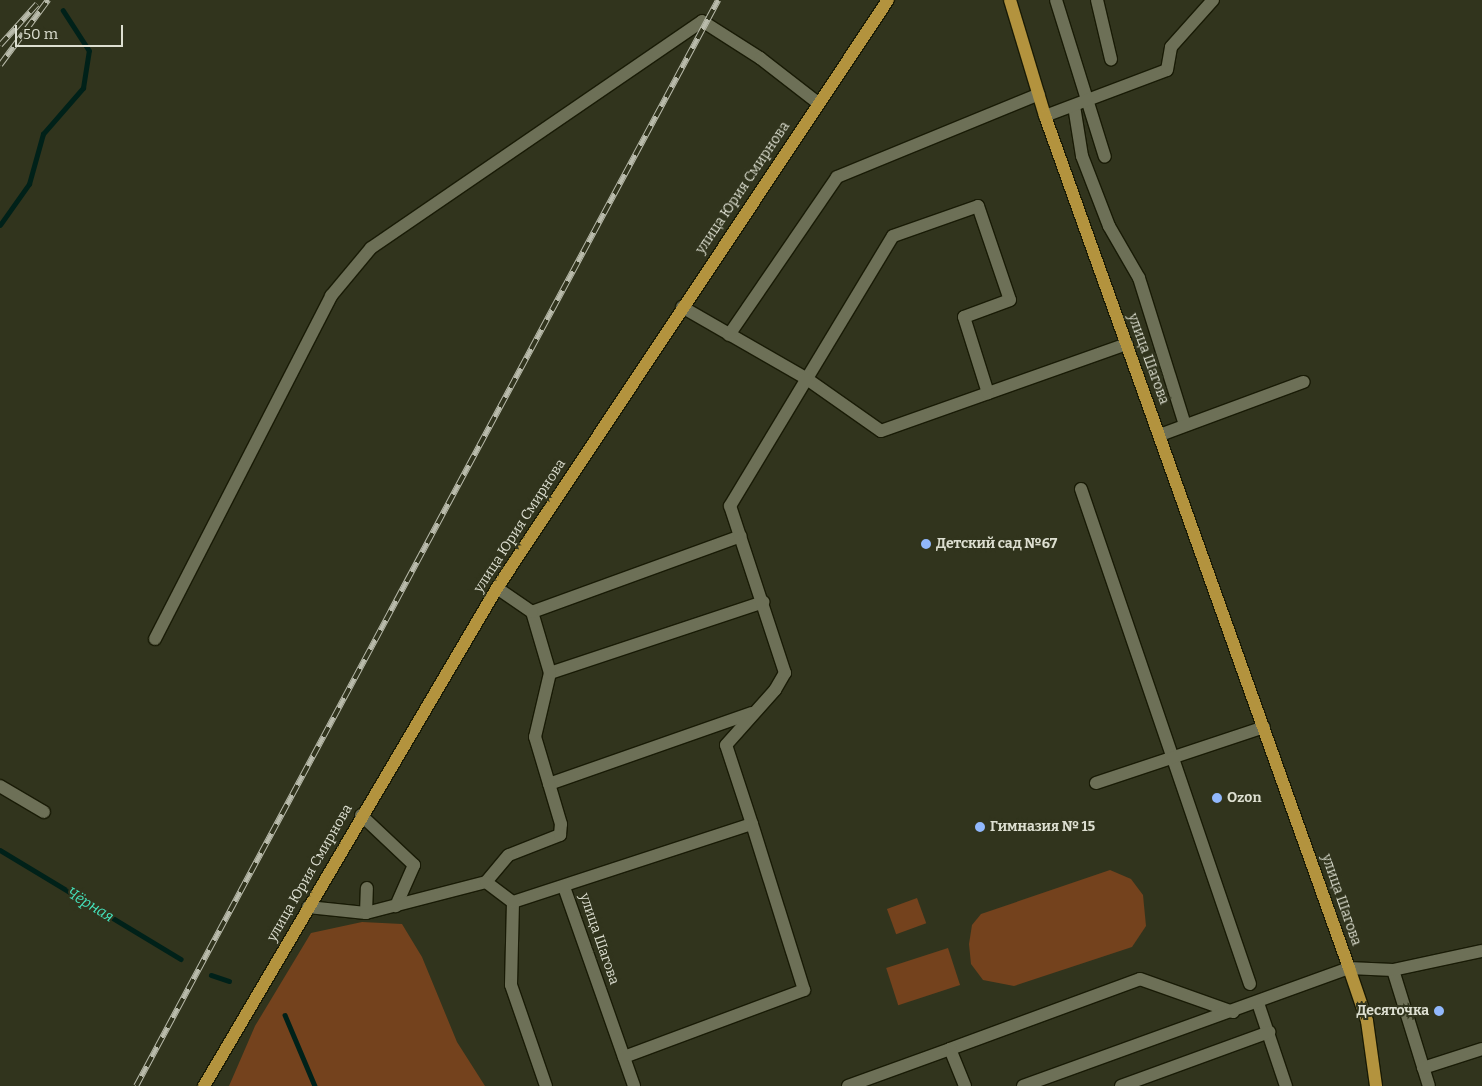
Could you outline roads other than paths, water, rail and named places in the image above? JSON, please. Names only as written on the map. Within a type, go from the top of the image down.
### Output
[{"type":"main road","name":"улица Юрия Смирнова","points":[[204,1086],[361,815],[497,588],[682,307],[888,0]]},
{"type":"main road","name":"улица Шагова","points":[[1010,0],[1045,116],[1264,727],[1367,1021],[1376,1086]]},
{"type":"street","points":[[1056,0],[1105,157]]},
{"type":"street","points":[[1097,0],[1111,59]]},
{"type":"street","points":[[1045,116],[1167,70],[1171,47],[1213,0]]},
{"type":"street","points":[[155,639],[331,296],[371,248],[702,22],[760,58],[818,104]]},
{"type":"street","points":[[729,336],[837,177],[1039,94]]},
{"type":"street","points":[[1074,106],[1082,156],[1109,226],[1139,278],[1185,425]]},
{"type":"street","points":[[624,1058],[804,990],[726,745],[775,690],[785,673],[730,506],[893,236],[978,206],[1010,300],[964,317],[988,393]]},
{"type":"street","points":[[682,307],[729,336],[807,379],[881,431],[1127,344]]},
{"type":"street","points":[[1160,435],[1303,382]]},
{"type":"street","points":[[1081,489],[1175,757],[1250,984]]},
{"type":"street","points":[[532,612],[741,536]]},
{"type":"street","points":[[308,907],[366,914],[486,882],[510,855],[560,835],[561,824],[535,737],[550,674],[532,612],[497,588]]},
{"type":"street","points":[[550,674],[763,602]]},
{"type":"street","points":[[549,784],[753,713]]},
{"type":"street","points":[[1096,783],[1264,727]]},
{"type":"street","points":[[0,786],[44,812]]},
{"type":"street","points":[[361,815],[414,865],[396,906]]},
{"type":"street","points":[[564,887],[752,824]]},
{"type":"street","points":[[486,882],[513,902],[511,985],[546,1086]]},
{"type":"street","name":"улица Шагова","points":[[513,902],[564,887],[634,1086]]},
{"type":"street","points":[[366,914],[367,888]]},
{"type":"street","points":[[1023,1086],[1048,1082],[1349,968],[1392,970],[1482,951]]},
{"type":"street","points":[[1392,970],[1429,1086]]},
{"type":"street","points":[[848,1086],[1140,979],[1233,1012]]},
{"type":"street","points":[[1258,1003],[1286,1086]]},
{"type":"street","points":[[1121,1086],[1269,1032]]},
{"type":"street","points":[[1423,1068],[1482,1047]]},
{"type":"street","points":[[950,1049],[965,1086]]},
{"type":"waterway","name":"Чёрная","points":[[0,225],[29,184],[43,134],[83,88],[89,51],[63,11]]},
{"type":"waterway","name":"Чёрная","points":[[0,850],[181,959]]},
{"type":"waterway","name":"Чёрная","points":[[211,975],[229,981]]},
{"type":"waterway","name":"Чёрная","points":[[285,1015],[315,1086]]},
{"type":"railway","points":[[0,65],[48,0]]},
{"type":"railway","points":[[136,1086],[718,0]]},
{"type":"railway","points":[[0,45],[37,4]]},
{"type":"place","name":"Детский сад №67","points":[[926,544]]},
{"type":"place","name":"Ozon","points":[[1217,798]]},
{"type":"place","name":"Гимназия № 15","points":[[980,827]]},
{"type":"place","name":"Десяточка","points":[[1439,1011]]}]
